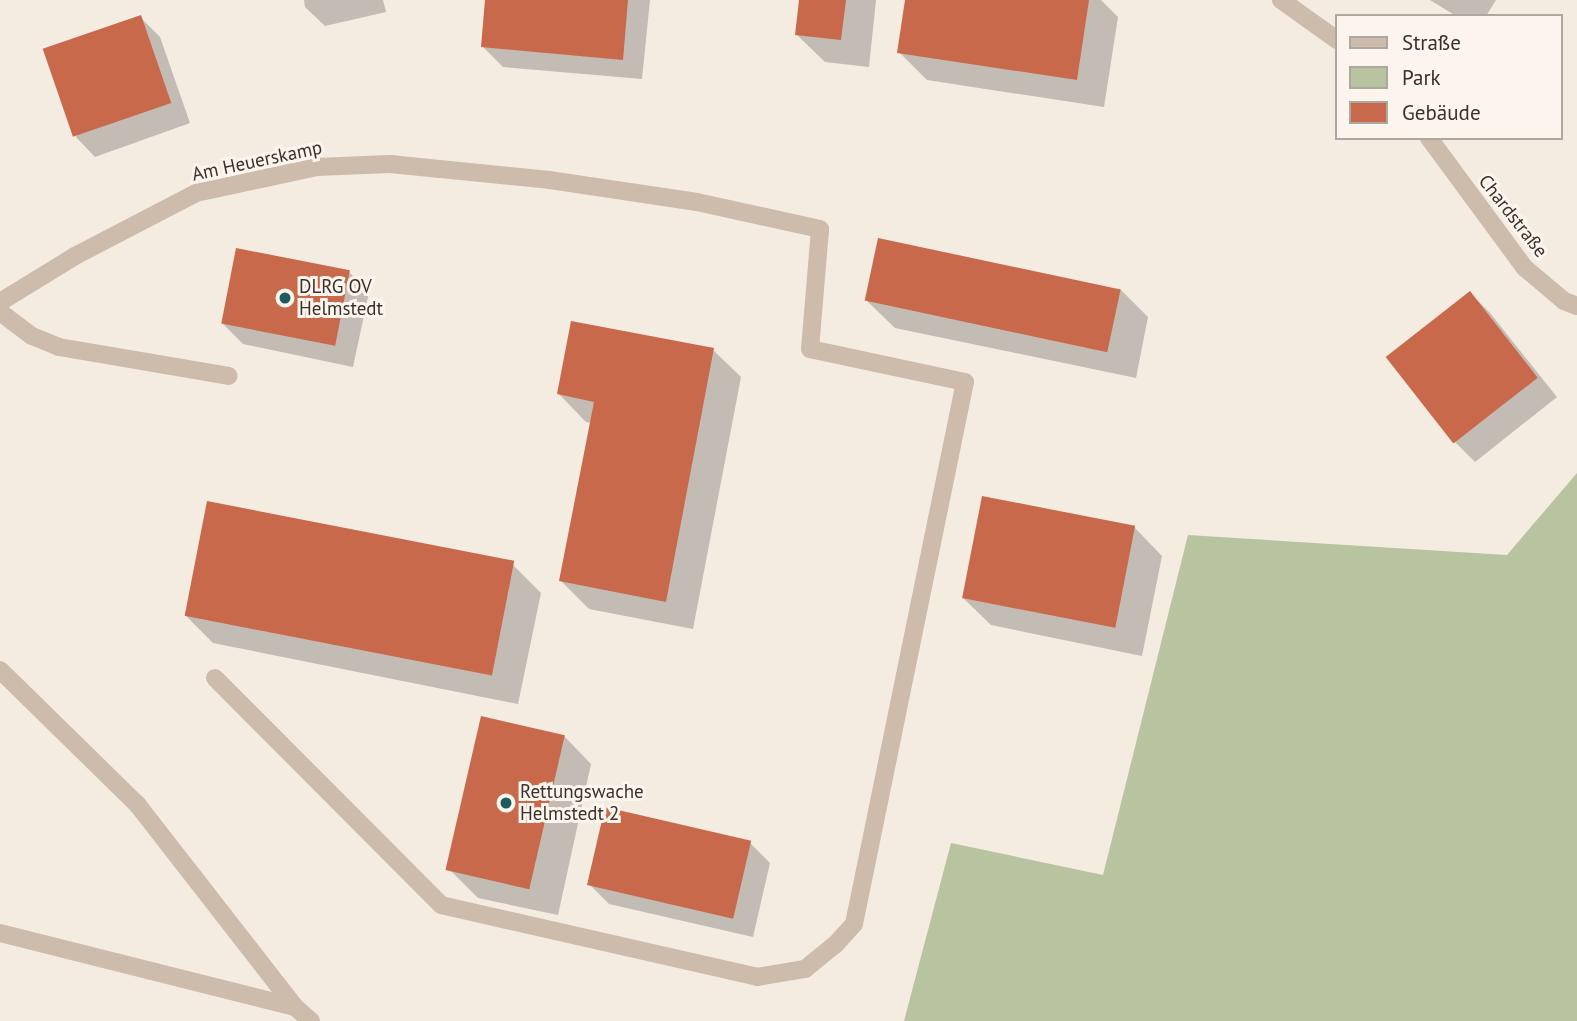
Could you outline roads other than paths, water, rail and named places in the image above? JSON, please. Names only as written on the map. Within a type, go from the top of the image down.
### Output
[{"type":"street","points":[[1281,0],[1336,39]]},
{"type":"street","name":"Chardstraße","points":[[1430,140],[1525,268],[1564,301],[1577,306]]},
{"type":"street","name":"Am Heuerskamp","points":[[0,302],[75,256],[196,193],[317,167],[378,164],[459,169],[697,202],[820,229],[810,349],[965,382],[854,924],[835,945],[805,969],[757,977],[441,905],[215,678]]},
{"type":"street","points":[[0,312],[32,336],[59,347],[229,376]]},
{"type":"street","points":[[0,670],[137,804],[295,1007],[311,1021]]},
{"type":"street","points":[[0,933],[295,1007]]},
{"type":"place","name":"DLRG OV Helmstedt","points":[[285,298]]},
{"type":"place","name":"Rettungswache Helmstedt 2","points":[[506,803]]}]
